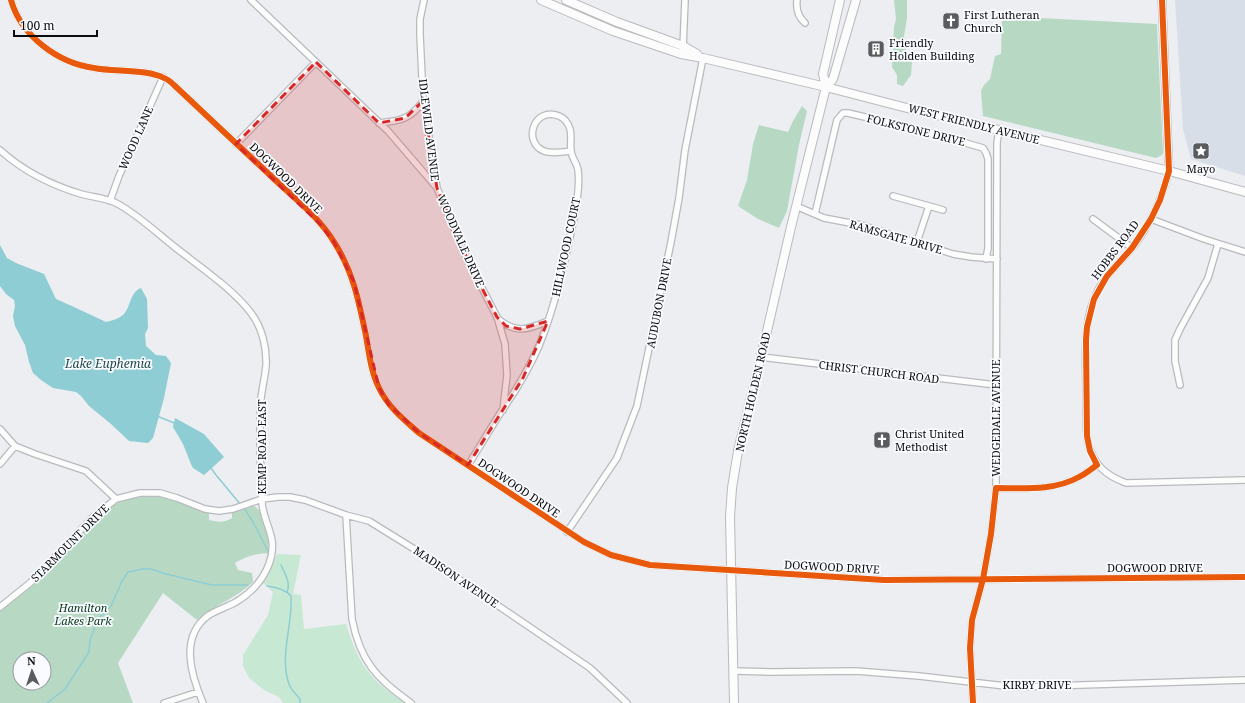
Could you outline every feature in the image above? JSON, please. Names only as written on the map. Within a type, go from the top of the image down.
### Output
[{"type":"main road","name":"WEST FRIENDLY AVENUE","points":[[541,0],[613,31],[682,50]]},
{"type":"main road","name":"WEST FRIENDLY AVENUE","points":[[566,0],[703,58],[1170,171],[1245,192]]},
{"type":"main road","name":"NORTH HOLDEN ROAD","points":[[826,87],[823,74],[840,0]]},
{"type":"main road","name":"NORTH HOLDEN ROAD","points":[[734,703],[730,517],[732,488],[738,451],[826,87],[833,79],[856,0]]},
{"type":"street","name":"DOGWOOD DRIVE","points":[[11,0],[14,10],[30,35],[46,48],[64,59],[94,68],[147,73],[163,77],[174,85],[320,224],[334,242],[354,282],[375,376],[379,388],[389,405],[419,434],[584,542],[611,554],[633,561],[669,567],[884,580],[1245,577]]},
{"type":"street","name":"WOODVALE DRIVE","points":[[251,0],[379,123],[437,188],[469,263],[496,317],[505,344],[507,375],[503,410]]},
{"type":"street","name":"IDLEWILD AVENUE","points":[[424,0],[420,19],[423,101],[437,188]]},
{"type":"street","points":[[682,50],[685,0]]},
{"type":"street","points":[[797,0],[796,8],[800,19],[805,23]]},
{"type":"street","name":"HOBBS ROAD","points":[[1162,0],[1170,171],[1160,200],[1151,219],[1132,248],[1107,276],[1094,299],[1087,327],[1087,436],[1090,450],[1097,465],[1114,478],[1126,482],[1245,480]]},
{"type":"street","name":"AUDUBON DRIVE","points":[[567,532],[617,458],[637,406],[671,242],[679,198],[685,150],[703,58]]},
{"type":"street","points":[[236,144],[316,62]]},
{"type":"street","name":"WOOD LANE","points":[[110,201],[119,176],[163,77]]},
{"type":"street","points":[[379,123],[397,121],[405,118],[417,110],[423,101]]},
{"type":"street","name":"FOLKSTONE DRIVE","points":[[815,214],[837,120],[843,113],[854,114],[928,132],[983,148],[986,153],[988,159],[988,232],[986,259]]},
{"type":"street","name":"HILLWOOD COURT","points":[[468,465],[523,378],[539,346],[558,291],[576,208],[578,170],[571,151],[570,129],[562,117],[552,114],[542,115],[537,120],[532,131],[532,136],[535,143],[543,151],[571,151]]},
{"type":"street","name":"WEDGEDALE AVENUE","points":[[973,703],[970,648],[972,620],[983,579],[991,534],[996,488],[998,259],[997,143],[999,130]]},
{"type":"street","name":"KEMP ROAD EAST","points":[[0,150],[10,160],[31,173],[63,188],[118,204],[237,296],[251,312],[259,326],[265,350],[266,365],[261,398],[260,437],[262,499],[273,544],[270,561],[265,574],[251,592],[236,602],[210,615],[202,622],[192,636],[189,651],[190,659],[198,692],[203,703]]},
{"type":"street","points":[[893,196],[943,210]]},
{"type":"street","name":"RAMSGATE DRIVE","points":[[796,206],[824,218],[861,225],[954,254],[986,259],[998,259]]},
{"type":"street","points":[[917,242],[929,206]]},
{"type":"street","points":[[1093,219],[1132,248]]},
{"type":"street","points":[[1151,219],[1218,244],[1245,252]]},
{"type":"street","points":[[1180,385],[1175,361],[1176,340],[1180,329],[1208,278],[1218,244]]},
{"type":"street","points":[[496,317],[506,326],[520,330],[532,328],[548,321]]},
{"type":"street","name":"CHRIST CHURCH ROAD","points":[[761,358],[996,385]]},
{"type":"street","points":[[0,428],[15,446],[86,471],[116,499]]},
{"type":"street","points":[[0,464],[15,446]]},
{"type":"street","points":[[996,488],[1034,488],[1056,486],[1080,477],[1097,465]]},
{"type":"street","name":"STARMOUNT DRIVE","points":[[0,606],[30,583],[93,517],[116,499],[140,493],[160,494],[177,498],[205,509],[219,511],[238,508],[262,499]]},
{"type":"street","name":"MADISON AVENUE","points":[[262,499],[290,497],[305,500],[346,515],[369,521],[426,556],[590,668],[627,703]]},
{"type":"street","points":[[346,515],[352,619],[355,635],[368,663],[380,679],[411,703]]},
{"type":"street","name":"KIRBY DRIVE","points":[[733,671],[856,671],[1014,686],[1245,680]]},
{"type":"street","points":[[164,703],[198,692]]},
{"type":"highlighted area","points":[[316,62],[379,123],[405,118],[423,101],[437,188],[469,263],[497,317],[506,326],[520,329],[548,321],[523,378],[468,465],[419,433],[389,405],[379,388],[354,282],[334,242],[320,224],[236,144]]},
{"type":"shaded area","points":[[1175,0],[1245,0],[1245,176],[1191,159],[1183,129]]},
{"type":"green space","points":[[894,0],[907,0],[907,18],[904,36],[905,48],[912,62],[911,75],[903,86],[897,84],[897,75],[892,67],[894,27],[896,19]]},
{"type":"green space","points":[[1002,16],[1157,24],[1162,155],[1156,158],[983,116],[981,91],[990,79],[995,56],[1001,54]]},
{"type":"green space","points":[[802,106],[807,111],[787,211],[779,228],[758,219],[738,206],[747,180],[753,144],[759,125],[788,132]]},
{"type":"green space","name":"Hamilton Lakes Park","points":[[141,496],[163,497],[209,513],[209,520],[218,522],[229,520],[232,518],[232,513],[254,506],[258,509],[264,520],[268,543],[268,554],[251,556],[235,563],[238,570],[252,573],[253,582],[240,593],[197,620],[163,593],[118,663],[133,703],[0,703],[0,610],[33,585],[96,519],[119,502]]},
{"type":"green space","points":[[277,554],[301,555],[293,594],[301,595],[304,629],[346,624],[352,642],[363,665],[379,684],[404,703],[283,703],[279,697],[264,690],[249,678],[243,666],[243,655],[268,615],[273,592],[263,583]]},
{"type":"water","name":"Lake Euphemia","points":[[0,245],[7,258],[44,274],[56,299],[106,322],[122,316],[137,290],[141,288],[147,299],[148,328],[145,334],[146,346],[156,355],[166,356],[171,363],[164,398],[153,438],[148,443],[129,441],[89,406],[76,392],[53,388],[33,373],[25,345],[15,326],[13,316],[15,306],[14,300],[6,294],[0,286]]},
{"type":"water","points":[[175,418],[204,434],[224,457],[204,475],[193,468],[183,444],[173,427]]},
{"type":"waterway","points":[[157,416],[174,423]]},
{"type":"waterway","points":[[211,468],[241,505]]},
{"type":"waterway","points":[[244,508],[268,551]]},
{"type":"waterway","points":[[281,565],[288,582],[287,592]]},
{"type":"waterway","points":[[47,703],[65,689],[89,652],[90,640],[95,627],[101,616],[111,606],[122,581],[128,572],[151,569],[212,585],[248,585]]},
{"type":"waterway","points":[[267,586],[280,589],[291,596],[285,663],[289,684],[300,699],[300,703]]},
{"type":"cycle path","points":[[11,0],[23,25],[43,46],[55,54],[67,60],[94,68],[157,75],[173,84],[306,208],[328,233],[341,253],[351,276],[358,299],[376,382],[387,401],[397,413],[419,433],[584,542],[611,555],[650,565],[884,580],[1245,577]]},
{"type":"cycle path","points":[[973,703],[970,648],[972,620],[983,579],[991,534],[996,488],[1039,488],[1059,485],[1082,476],[1097,465],[1090,451],[1087,436],[1087,327],[1094,299],[1107,276],[1132,248],[1151,219],[1160,200],[1169,171],[1162,0]]},
{"type":"place","name":"First Lutheran Church","points":[[951,21]]},
{"type":"place","name":"Friendly Holden Building","points":[[876,49]]},
{"type":"place","name":"Mayo","points":[[1201,151]]},
{"type":"place","name":"Christ United Methodist","points":[[882,440]]}]
